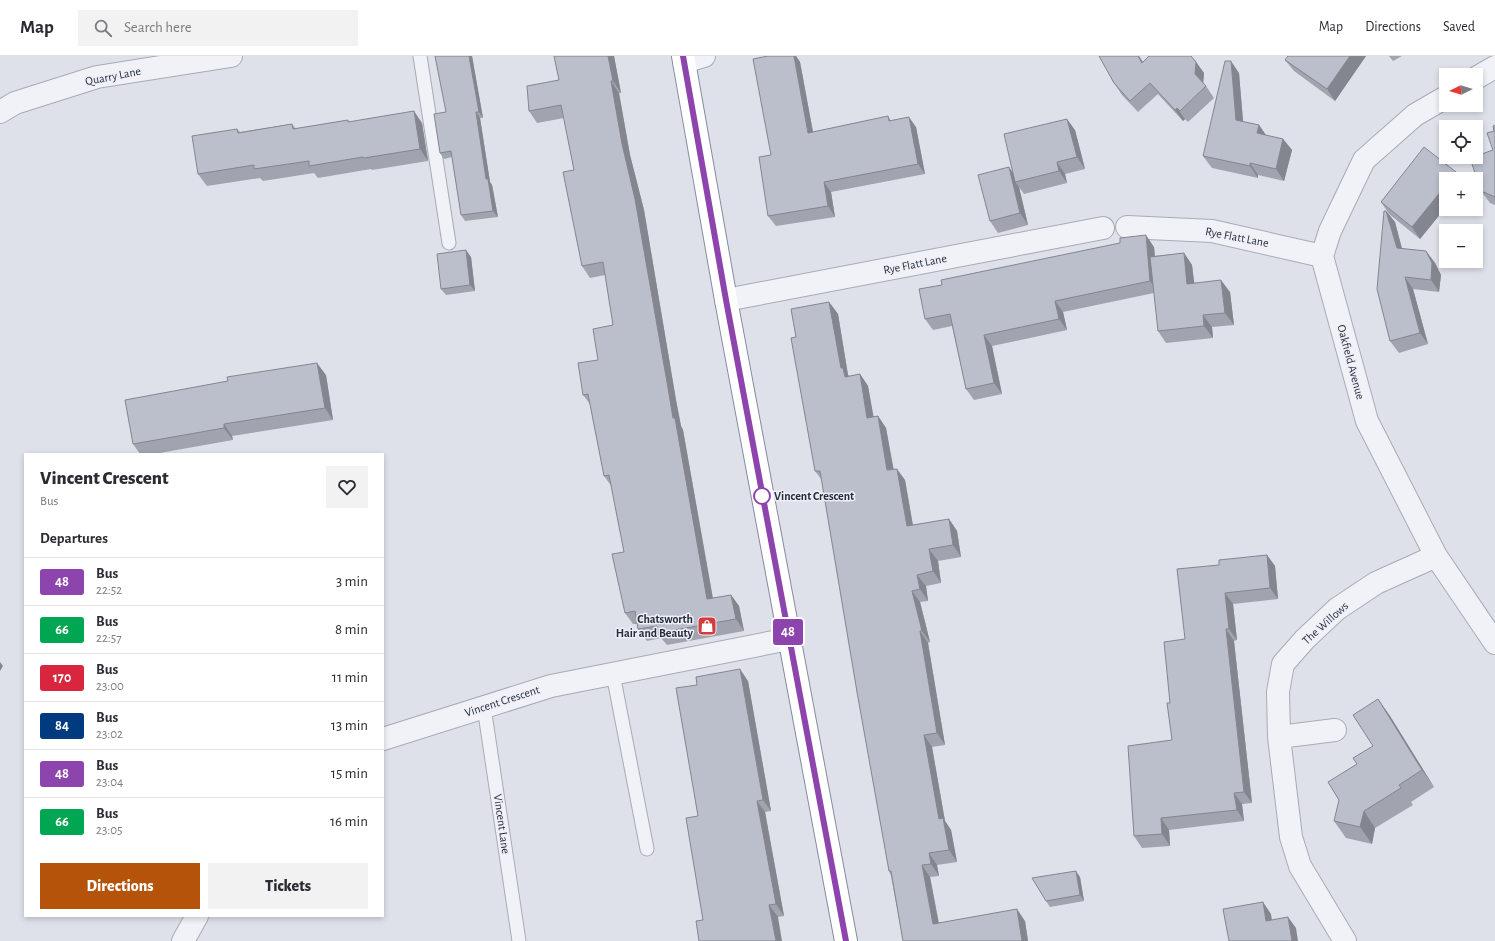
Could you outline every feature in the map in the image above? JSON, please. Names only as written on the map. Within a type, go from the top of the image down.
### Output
[{"type":"highway","points":[[690,58],[726,300],[846,941]]},
{"type":"street","name":"Quarry Lane","points":[[0,112],[15,103],[97,77],[231,56]]},
{"type":"street","points":[[1483,74],[1495,67]]},
{"type":"street","points":[[1322,256],[1330,231],[1364,160],[1415,115],[1439,101]]},
{"type":"street","name":"Rye Flatt Lane","points":[[1127,227],[1212,231],[1322,256]]},
{"type":"street","name":"Rye Flatt Lane","points":[[726,300],[1103,228]]},
{"type":"street","name":"Oakfield Avenue","points":[[1322,256],[1368,421],[1436,556],[1495,644]]},
{"type":"street","name":"The Willows","points":[[1345,941],[1300,866],[1291,838],[1279,737],[1278,692],[1283,664],[1305,639],[1337,609],[1376,583],[1436,556]]},
{"type":"street","name":"Vincent Crescent","points":[[384,739],[551,686],[789,639]]},
{"type":"street","points":[[1279,737],[1335,730]]},
{"type":"street","points":[[183,941],[196,917]]},
{"type":"lane","points":[[420,56],[449,243]]},
{"type":"lane","points":[[614,674],[647,849]]},
{"type":"lane","name":"Vincent Lane","points":[[484,707],[519,941]]},
{"type":"building","points":[[435,56],[469,56],[479,112],[476,112],[486,179],[488,179],[493,211],[461,215],[451,151],[440,153],[434,114],[446,112]]},
{"type":"building","points":[[554,56],[608,56],[622,144],[635,199],[673,418],[675,418],[707,599],[731,595],[736,619],[658,633],[657,626],[638,629],[635,611],[625,613],[612,554],[624,552],[609,475],[604,476],[588,394],[583,395],[578,363],[598,360],[593,329],[613,325],[603,262],[582,266],[563,172],[574,170],[561,105],[529,111],[527,86],[559,80]]},
{"type":"building","points":[[768,56],[794,56],[808,133],[888,116],[889,121],[909,117],[918,164],[824,182],[828,206],[768,216],[759,157],[771,155],[753,59]]},
{"type":"building","points":[[1099,56],[1138,56],[1142,63],[1149,56],[1191,56],[1196,62],[1195,74],[1206,86],[1180,111],[1177,108],[1175,110],[1150,83],[1130,101],[1114,83]]},
{"type":"building","points":[[1288,56],[1350,56],[1327,89],[1285,60]]},
{"type":"building","points":[[1225,61],[1231,61],[1236,120],[1259,125],[1257,133],[1283,139],[1276,169],[1250,163],[1250,166],[1203,156]]},
{"type":"building","points":[[414,111],[420,149],[309,166],[309,161],[254,169],[254,165],[198,174],[192,136],[237,129],[238,133],[292,124],[293,129]]},
{"type":"building","points":[[1067,119],[1077,157],[1057,162],[1059,171],[1015,182],[1004,134]]},
{"type":"building","points":[[1495,125],[1495,197],[1483,192],[1483,172],[1475,172],[1472,164],[1483,164],[1483,154],[1493,150],[1487,133],[1494,131],[1493,126]]},
{"type":"building","points":[[1424,147],[1439,159],[1439,164],[1446,164],[1456,172],[1439,172],[1439,194],[1412,227],[1381,202]]},
{"type":"building","points":[[1009,167],[1020,213],[990,221],[978,175]]},
{"type":"building","points":[[1384,211],[1386,211],[1397,248],[1426,251],[1432,263],[1431,280],[1405,277],[1420,333],[1390,341],[1377,289]]},
{"type":"building","points":[[1146,235],[1150,281],[1055,301],[1059,319],[984,335],[994,383],[966,389],[950,314],[925,319],[919,289],[942,285],[941,280],[1120,243],[1120,238]]},
{"type":"building","points":[[466,250],[470,285],[441,289],[437,254]]},
{"type":"building","points":[[1184,253],[1187,284],[1221,280],[1225,313],[1203,315],[1204,326],[1158,331],[1150,257]]},
{"type":"building","points":[[829,302],[841,368],[843,368],[845,377],[860,374],[867,418],[878,416],[887,470],[897,469],[907,526],[949,519],[953,545],[929,549],[933,571],[917,575],[920,589],[912,591],[922,631],[920,631],[937,733],[924,735],[939,819],[943,818],[949,850],[929,853],[931,864],[922,865],[933,924],[1017,909],[1022,941],[903,941],[857,692],[820,471],[815,471],[791,338],[796,337],[791,309]]},
{"type":"building","points":[[317,363],[325,408],[224,424],[224,428],[133,444],[125,400],[228,381],[227,377]]},
{"type":"building","points":[[1267,555],[1270,588],[1225,593],[1229,629],[1226,629],[1244,792],[1234,793],[1237,810],[1161,818],[1162,834],[1134,836],[1128,746],[1172,740],[1167,703],[1170,703],[1164,642],[1185,639],[1177,569],[1219,565],[1219,560]]},
{"type":"building","points":[[740,669],[763,800],[757,801],[776,904],[769,905],[776,941],[699,941],[696,921],[703,920],[686,818],[698,816],[676,688],[697,685],[696,677]]},
{"type":"building","points":[[1378,699],[1422,770],[1399,785],[1401,788],[1364,811],[1360,827],[1334,821],[1339,800],[1328,782],[1357,764],[1353,758],[1373,746],[1353,715]]},
{"type":"building","points":[[1076,871],[1080,895],[1046,901],[1032,878]]},
{"type":"building","points":[[1263,902],[1266,921],[1288,917],[1292,941],[1229,941],[1223,909]]},
{"type":"bus line","name":"48","points":[[683,56],[726,300],[846,941]]},
{"type":"place","name":"Vincent Crescent","points":[[762,496]]},
{"type":"place","name":"Chatsworth Hair and Beauty","points":[[707,626]]}]
